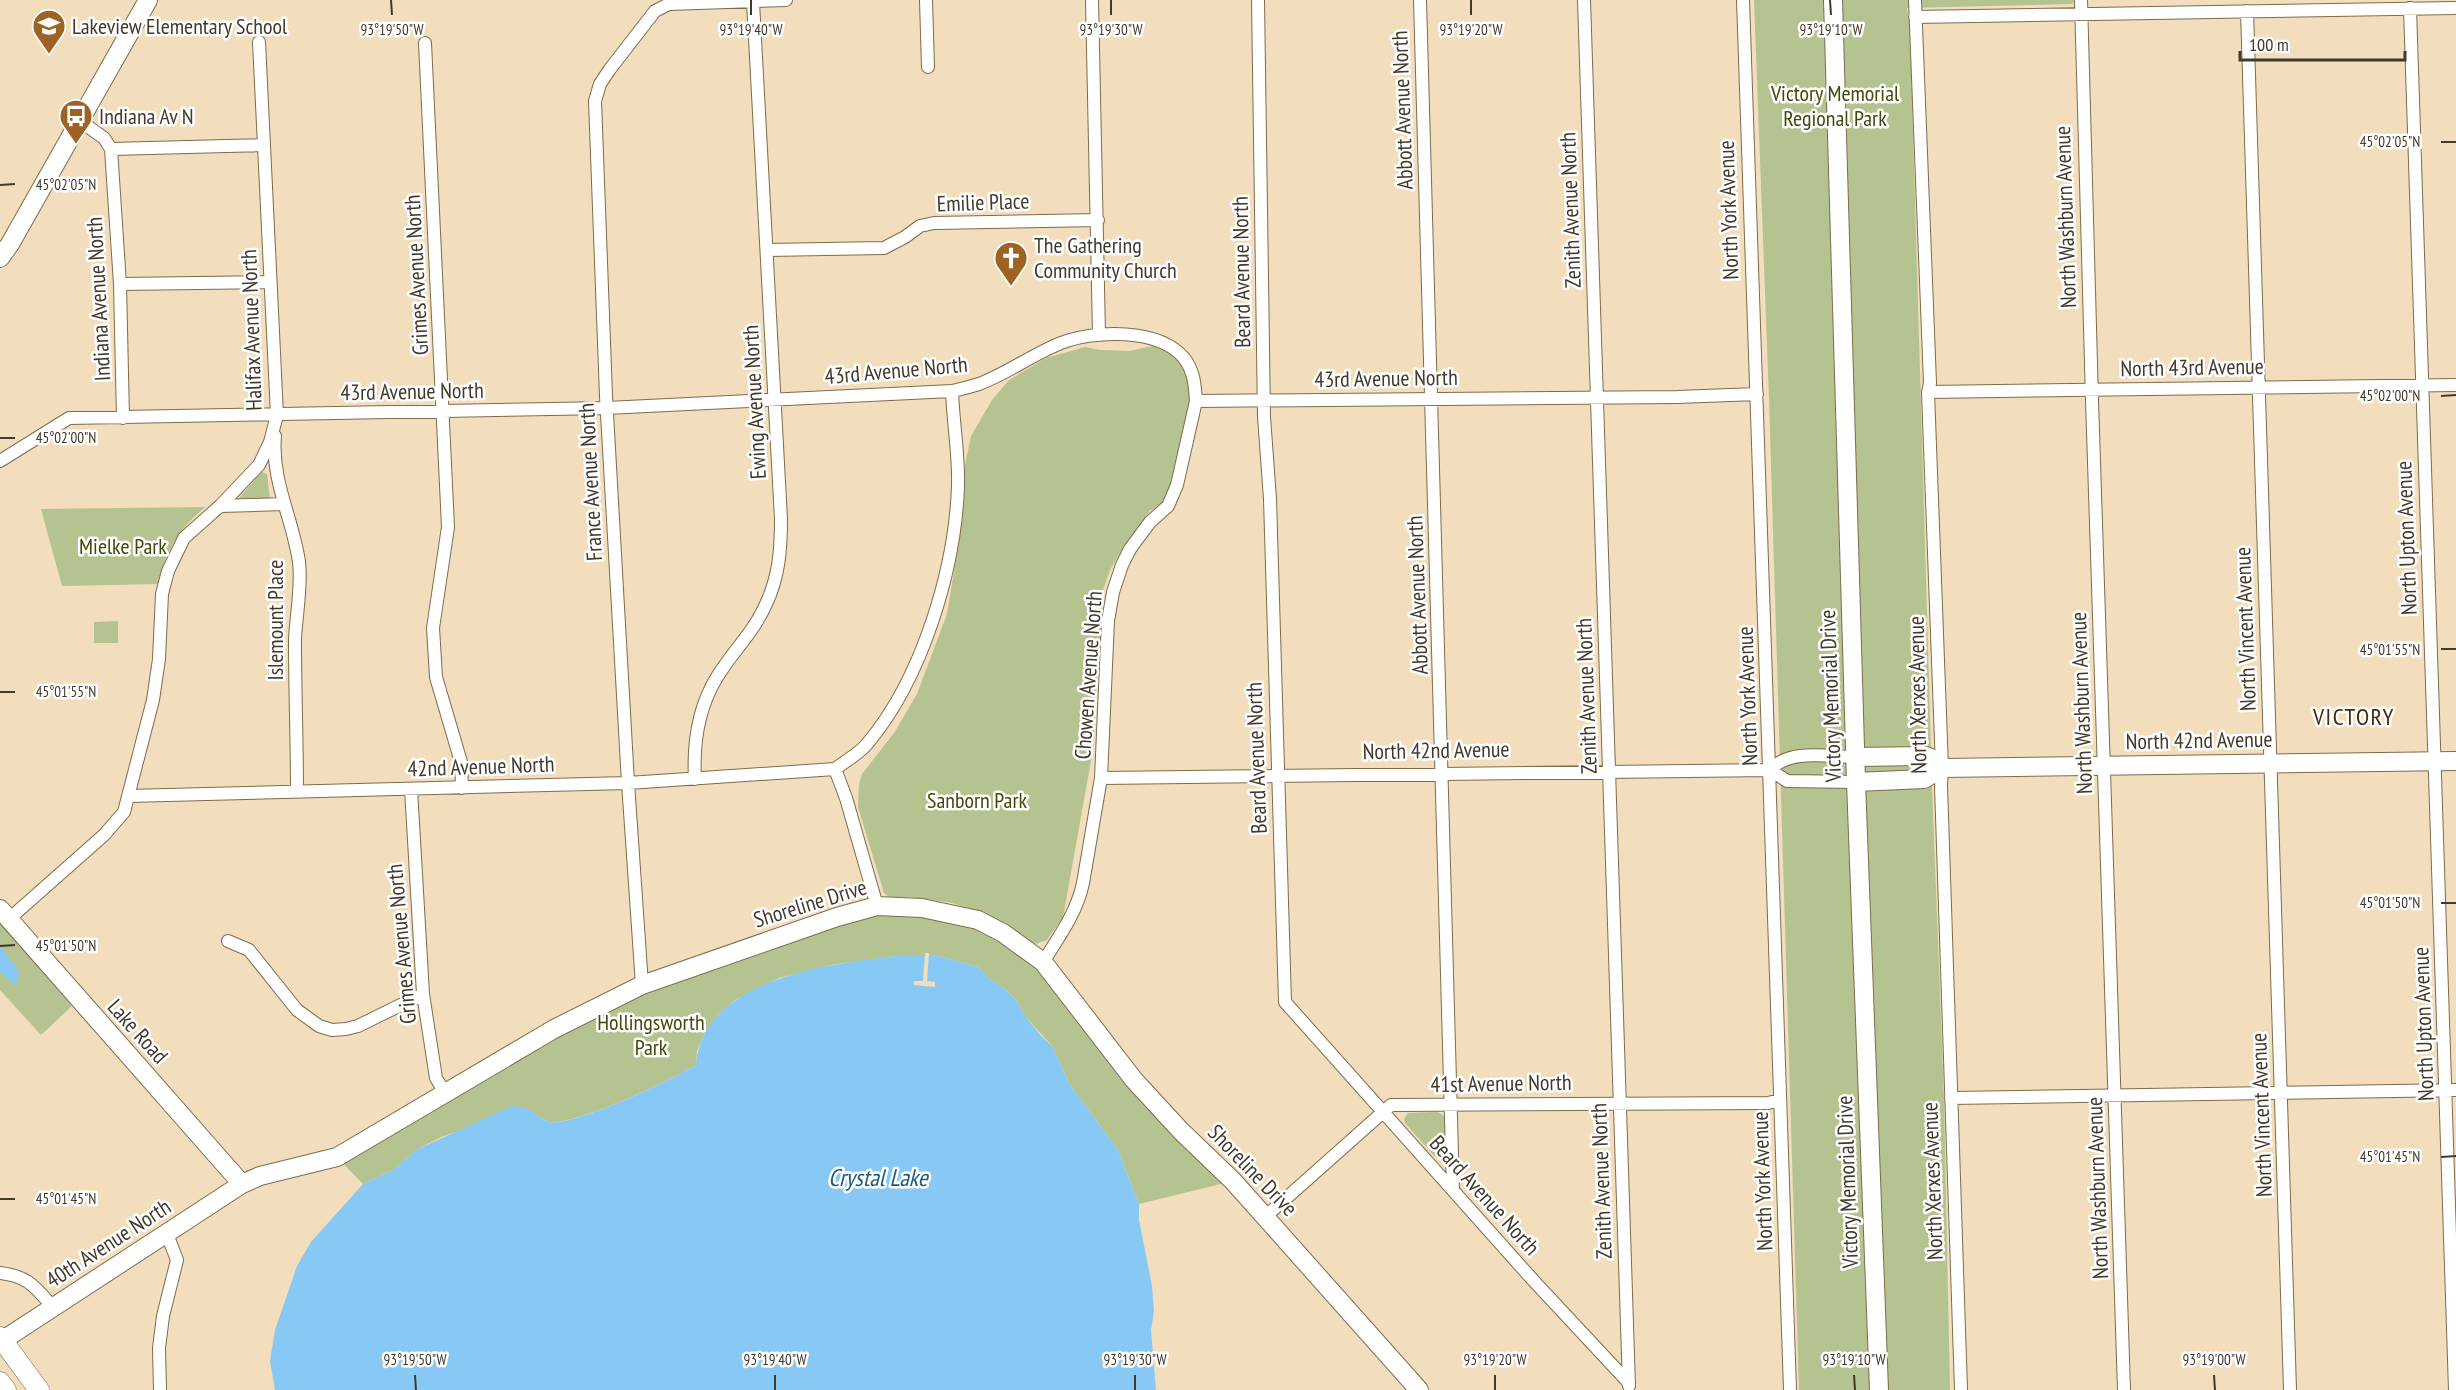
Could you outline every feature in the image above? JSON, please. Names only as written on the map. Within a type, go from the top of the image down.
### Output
[{"type":"main road","points":[[1,1340],[39,1390]]},
{"type":"main road","points":[[0,1382],[6,1390]]},
{"type":"street","points":[[0,258],[148,0]]},
{"type":"street","points":[[753,2],[786,0]]},
{"type":"street","points":[[927,0],[928,67]]},
{"type":"street","points":[[1092,0],[1099,335]]},
{"type":"street","name":"Beard Avenue North","points":[[1258,0],[1264,401],[1270,499],[1285,1002],[1629,1386]]},
{"type":"street","name":"Abbott Avenue North","points":[[1420,0],[1453,1190]]},
{"type":"street","name":"Zenith Avenue North","points":[[1584,0],[1629,1386]]},
{"type":"street","name":"North York Avenue","points":[[1743,0],[1790,1390]]},
{"type":"street","name":"Victory Memorial Drive","points":[[1833,0],[1855,757],[1879,1390]]},
{"type":"street","name":"North Xerxes Avenue","points":[[1915,0],[1930,383],[1928,392],[1942,768],[1940,784],[1960,1390]]},
{"type":"street","name":"North Washburn Avenue","points":[[2081,0],[2091,390],[2124,1390]]},
{"type":"street","name":"France Avenue North","points":[[642,985],[607,408],[595,101],[600,84],[610,69],[655,11],[669,4],[753,2]]},
{"type":"street","name":"Ewing Avenue North","points":[[695,779],[695,746],[705,701],[717,676],[752,631],[766,605],[776,578],[781,548],[753,2]]},
{"type":"street","points":[[1915,17],[2247,11],[2352,5],[2456,8]]},
{"type":"street","name":"North Upton Avenue","points":[[2410,8],[2434,761],[2452,1090],[2455,1390]]},
{"type":"street","name":"North Vincent Avenue","points":[[2247,11],[2290,1390]]},
{"type":"street","name":"Halifax Avenue North","points":[[5,914],[104,835],[124,812],[153,700],[159,658],[162,594],[168,571],[184,538],[220,506],[259,465],[270,442],[277,415],[259,42]]},
{"type":"street","name":"Grimes Avenue North","points":[[425,43],[448,527],[433,628],[436,677],[461,762],[462,788]]},
{"type":"street","points":[[80,121],[104,138],[111,149],[264,145]]},
{"type":"street","name":"Indiana Avenue North","points":[[111,149],[120,284],[123,418]]},
{"type":"street","name":"Emilie Place","points":[[767,250],[884,248],[920,226],[934,223],[1098,220]]},
{"type":"street","points":[[120,284],[270,282]]},
{"type":"street","name":"43rd Avenue North","points":[[0,461],[69,418],[444,413],[607,408],[952,391],[978,385],[1064,342],[1099,335],[1141,335],[1165,343],[1183,356],[1190,367],[1194,377],[1196,401],[1757,394]]},
{"type":"street","name":"North 43rd Avenue","points":[[1928,392],[2456,385]]},
{"type":"street","points":[[877,906],[846,798],[835,769],[866,746],[898,696],[929,629],[945,580],[958,484],[952,391]]},
{"type":"street","name":"Chowen Avenue North","points":[[1043,962],[1069,920],[1080,897],[1101,778],[1108,621],[1113,592],[1130,549],[1150,522],[1168,506],[1177,485],[1196,401]]},
{"type":"street","name":"Islemount Place","points":[[277,415],[274,443],[276,468],[299,564],[295,644],[297,792]]},
{"type":"street","points":[[220,506],[284,504]]},
{"type":"street","name":"North 42nd Avenue","points":[[1770,770],[1779,761],[1792,756],[1926,756],[1935,760],[1942,768]]},
{"type":"street","name":"North 42nd Avenue","points":[[1101,778],[1770,770],[1787,781],[1856,782],[1924,779],[1942,768],[2456,761]]},
{"type":"street","name":"42nd Avenue North","points":[[128,796],[628,783],[835,769]]},
{"type":"street","name":"Grimes Avenue North","points":[[411,789],[423,994],[436,1078],[445,1093]]},
{"type":"street","name":"Shoreline Drive","points":[[242,1184],[260,1176],[337,1157],[554,1029],[642,985],[801,928],[877,906],[922,908],[978,920],[1003,933],[1043,962],[1134,1080],[1181,1131],[1233,1180],[1419,1390]]},
{"type":"street","name":"Lake Road","points":[[5,914],[242,1184]]},
{"type":"street","points":[[228,941],[249,950],[297,1010],[307,1020],[319,1026],[346,1029],[358,1026],[423,994]]},
{"type":"street","points":[[1951,1098],[2452,1090]]},
{"type":"street","name":"41st Avenue North","points":[[1265,1217],[1391,1105],[1772,1103],[1780,1100]]},
{"type":"street","name":"40th Avenue North","points":[[1,1340],[242,1184]]},
{"type":"street","points":[[160,1390],[159,1348],[163,1316],[177,1260],[167,1234]]},
{"type":"street","points":[[0,1273],[31,1282],[53,1307]]},
{"type":"green space","name":"Victory Memorial Regional Park","points":[[1754,0],[2074,0],[2073,4],[1907,8],[1910,27],[1932,786],[1944,1098],[1950,1390],[1799,1390],[1769,398]]},
{"type":"green space","name":"Sanborn Park","points":[[1157,345],[1169,348],[1190,376],[1190,407],[1178,469],[1165,501],[1150,511],[1127,541],[1110,570],[1102,593],[1101,657],[1096,683],[1094,744],[1063,917],[1047,940],[1036,944],[983,912],[948,902],[908,897],[892,899],[884,893],[858,807],[859,784],[862,774],[894,733],[917,694],[947,614],[960,536],[964,470],[971,436],[992,400],[1009,380],[1046,358],[1085,347],[1130,351]]},
{"type":"green space","points":[[262,472],[267,474],[270,499],[239,498]]},
{"type":"green space","name":"Mielke Park","points":[[205,507],[188,523],[175,541],[165,561],[158,584],[62,586],[41,509]]},
{"type":"green space","points":[[118,621],[118,643],[94,643],[94,622]]},
{"type":"green space","name":"Hollingsworth Park","points":[[877,906],[952,914],[1043,962],[1233,1181],[1139,1204],[1118,1150],[1070,1085],[1052,1046],[1025,1016],[1018,1002],[978,967],[938,956],[897,956],[836,964],[779,978],[735,1000],[719,1014],[704,1035],[697,1051],[696,1065],[667,1081],[601,1109],[563,1121],[550,1122],[526,1108],[441,1137],[418,1149],[393,1170],[363,1184],[337,1157],[642,985]]},
{"type":"green space","points":[[0,923],[72,1006],[41,1035],[0,990]]},
{"type":"green space","points":[[1437,1112],[1445,1118],[1445,1152],[1440,1158],[1436,1158],[1404,1119],[1408,1113]]},
{"type":"water","points":[[0,946],[19,972],[17,985],[0,971]]},
{"type":"water","name":"Crystal Lake","points":[[897,956],[938,956],[978,967],[988,978],[1004,988],[1018,1002],[1025,1016],[1042,1037],[1052,1046],[1070,1085],[1118,1150],[1139,1204],[1139,1220],[1152,1286],[1154,1311],[1151,1330],[1156,1390],[275,1390],[270,1361],[275,1330],[297,1266],[311,1242],[363,1184],[393,1170],[418,1149],[512,1106],[529,1109],[550,1122],[580,1117],[623,1101],[696,1065],[704,1036],[721,1012],[745,994],[805,971]]},
{"type":"pier","points":[[925,953],[929,953],[927,981],[935,982],[935,987],[914,985],[914,981],[923,981]]},
{"type":"place","name":"Lakeview Elementary School","points":[[49,55]]},
{"type":"place","name":"Indiana Av N","points":[[76,145]]},
{"type":"place","name":"The Gathering Community Church","points":[[1011,287]]},
{"type":"district","name":"VICTORY","points":[[2354,716]]}]
